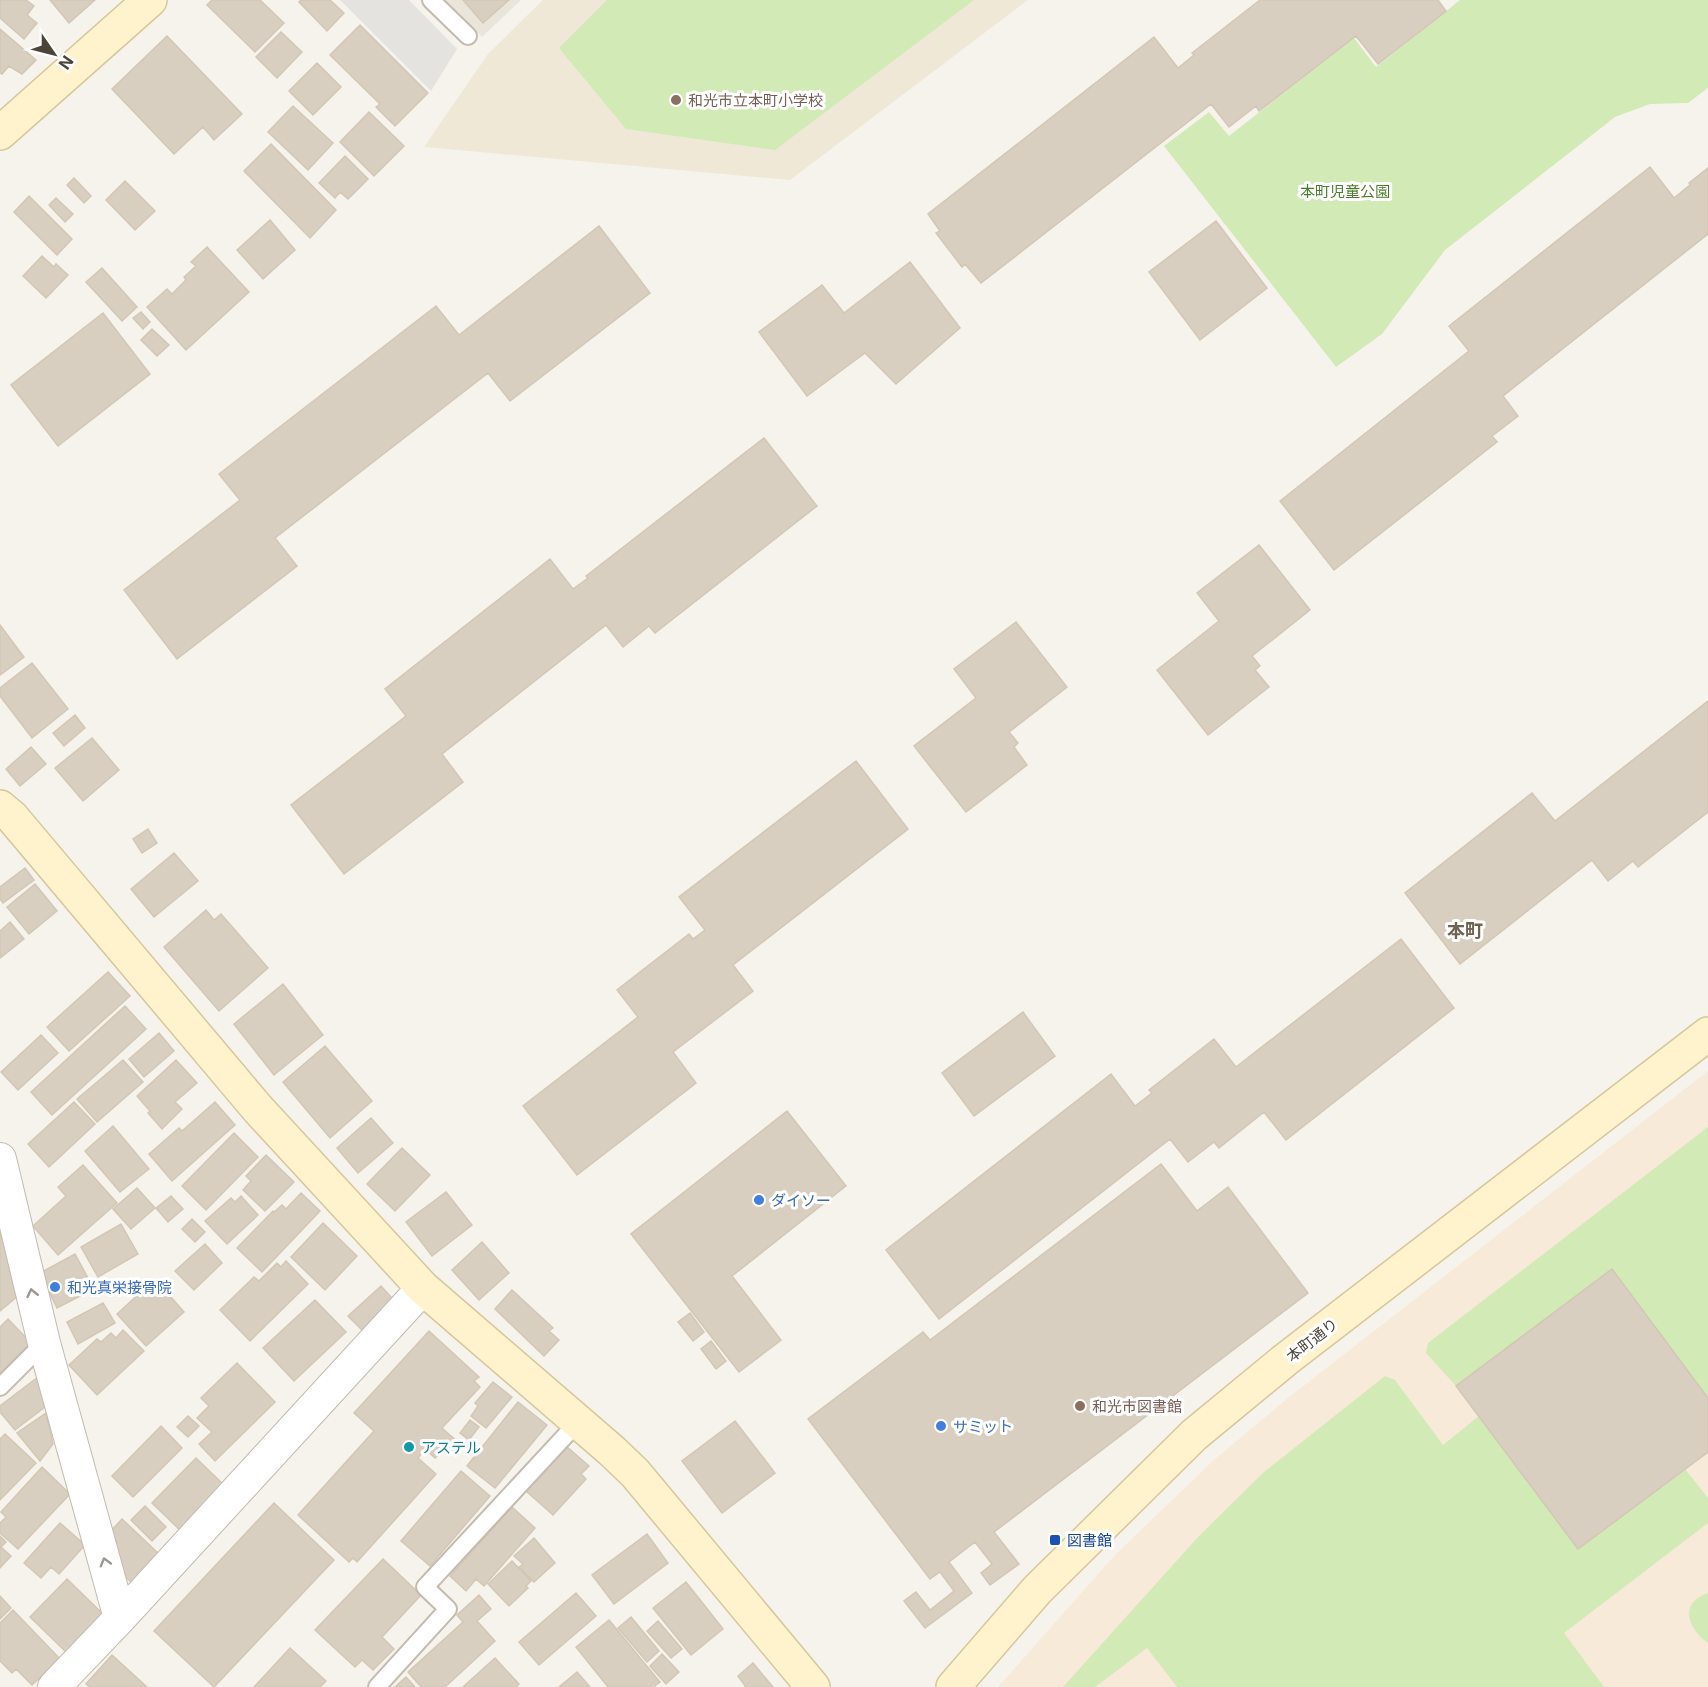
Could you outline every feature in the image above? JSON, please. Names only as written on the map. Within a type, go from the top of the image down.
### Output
[{"type":"street","points":[[0,133],[150,0]]},
{"type":"street","points":[[0,807],[12,817],[258,1109],[423,1288],[635,1473],[813,1687]]},
{"type":"street","name":"本町通り","points":[[953,1687],[1037,1590],[1194,1435],[1285,1360],[1708,1034]]},
{"type":"street","points":[[0,1159],[44,1343],[120,1618]]},
{"type":"street","points":[[54,1687],[423,1288]]},
{"type":"lane","points":[[431,0],[468,36]]},
{"type":"lane","points":[[0,1387],[44,1343]]},
{"type":"lane","points":[[377,1687],[448,1609],[425,1587],[578,1422]]},
{"type":"shaded area","points":[[340,0],[409,0],[457,49],[431,91]]},
{"type":"shaded area","points":[[445,0],[521,0],[482,37]]},
{"type":"shaded area","name":"和光市立本町小学校","points":[[543,0],[1028,0],[790,180],[424,147],[488,54]]},
{"type":"shaded area","points":[[1708,1071],[1708,1687],[998,1687],[1115,1555],[1214,1460],[1288,1398]]},
{"type":"green space","points":[[607,0],[974,0],[775,150],[626,129],[559,48]]},
{"type":"green space","name":"本町児童公園","points":[[1460,0],[1708,0],[1708,88],[1688,103],[1650,104],[1615,117],[1445,250],[1382,334],[1336,367],[1164,146],[1209,112],[1229,136],[1354,38],[1376,67]]},
{"type":"green space","points":[[1708,1127],[1708,1398],[1612,1269],[1456,1386],[1426,1353],[1428,1343]]},
{"type":"green space","points":[[1385,1376],[1395,1380],[1443,1445],[1479,1416],[1578,1549],[1685,1469],[1708,1498],[1708,1523],[1564,1633],[1604,1687],[1177,1687],[1147,1648],[1095,1687],[1063,1687],[1199,1536],[1264,1472]]},
{"type":"green space","points":[[1708,1593],[1708,1643],[1695,1631],[1689,1616],[1693,1603]]},
{"type":"building","points":[[0,0],[26,0],[34,6],[27,15],[37,23],[24,39],[0,18]]},
{"type":"building","points":[[50,0],[95,0],[69,23]]},
{"type":"building","points":[[212,0],[260,0],[284,23],[255,52],[207,5]]},
{"type":"building","points":[[301,0],[330,0],[344,13],[327,31],[299,2]]},
{"type":"building","points":[[463,0],[509,0],[483,23]]},
{"type":"building","points":[[1260,0],[1438,0],[1446,11],[1378,64],[1356,36],[1259,111],[1256,106],[1229,127],[1211,104],[981,283],[965,264],[962,267],[936,233],[940,231],[928,214],[1154,37],[1178,68],[1194,55],[1192,53]]},
{"type":"building","points":[[360,25],[428,93],[395,126],[376,107],[380,104],[330,55]]},
{"type":"building","points":[[0,29],[36,60],[22,74],[9,66],[2,74],[0,73]]},
{"type":"building","points":[[281,32],[302,52],[277,78],[256,57]]},
{"type":"building","points":[[167,36],[242,114],[214,140],[203,127],[174,154],[112,89]]},
{"type":"building","points":[[317,63],[341,87],[313,115],[289,91]]},
{"type":"building","points":[[293,106],[333,143],[308,170],[268,132]]},
{"type":"building","points":[[369,112],[404,146],[374,176],[340,142]]},
{"type":"building","points":[[271,144],[336,210],[310,238],[244,171]]},
{"type":"building","points":[[345,156],[368,179],[348,199],[340,192],[335,198],[319,183]]},
{"type":"building","points":[[1650,167],[1674,198],[1708,168],[1708,234],[1503,396],[1518,416],[1492,436],[1497,442],[1334,570],[1280,501],[1469,351],[1449,326]]},
{"type":"building","points":[[74,178],[91,196],[84,203],[67,185]]},
{"type":"building","points":[[125,181],[155,211],[135,230],[106,200]]},
{"type":"building","points":[[29,196],[72,239],[57,255],[14,212]]},
{"type":"building","points":[[56,198],[73,214],[65,222],[49,205]]},
{"type":"building","points":[[270,220],[295,250],[263,279],[237,250]]},
{"type":"building","points":[[1216,221],[1267,288],[1200,340],[1149,272]]},
{"type":"building","points":[[599,226],[650,293],[510,401],[488,373],[275,538],[297,566],[177,659],[124,590],[240,500],[219,474],[436,306],[459,335]]},
{"type":"building","points":[[207,247],[249,292],[186,350],[147,307],[167,289],[172,294],[186,280],[184,277],[196,266],[191,262]]},
{"type":"building","points":[[42,256],[54,267],[56,264],[68,275],[46,298],[23,276]]},
{"type":"building","points":[[910,262],[960,328],[896,384],[865,353],[807,396],[759,332],[822,285],[844,313]]},
{"type":"building","points":[[102,268],[137,307],[122,321],[86,282]]},
{"type":"building","points":[[141,312],[150,322],[143,329],[133,318]]},
{"type":"building","points":[[103,313],[150,374],[58,446],[11,385]]},
{"type":"building","points":[[152,329],[169,345],[157,356],[141,340]]},
{"type":"building","points":[[764,438],[817,506],[655,633],[649,626],[623,647],[606,625],[442,754],[463,782],[344,874],[291,805],[406,716],[385,689],[550,559],[573,589],[588,578],[586,576]]},
{"type":"building","points":[[1259,545],[1310,610],[1252,656],[1260,666],[1255,670],[1269,687],[1208,735],[1157,670],[1219,621],[1197,593]]},
{"type":"building","points":[[1016,622],[1067,687],[1009,732],[1018,743],[1014,747],[1027,765],[966,812],[914,746],[976,698],[954,669]]},
{"type":"building","points":[[0,625],[24,657],[0,675]]},
{"type":"building","points":[[32,663],[68,709],[32,738],[0,696],[0,688]]},
{"type":"building","points":[[1708,701],[1708,812],[1638,867],[1633,861],[1608,881],[1592,860],[1460,964],[1405,893],[1532,793],[1555,821]]},
{"type":"building","points":[[75,715],[85,728],[64,746],[53,733]]},
{"type":"building","points":[[92,738],[119,770],[83,801],[55,768]]},
{"type":"building","points":[[31,747],[46,764],[20,786],[6,769]]},
{"type":"building","points":[[856,761],[908,829],[733,965],[753,991],[673,1052],[696,1083],[577,1175],[523,1106],[638,1017],[617,990],[689,934],[693,939],[705,930],[679,897]]},
{"type":"building","points":[[148,829],[157,843],[142,853],[133,839]]},
{"type":"building","points":[[174,853],[198,881],[154,917],[131,889]]},
{"type":"building","points":[[25,868],[34,880],[3,903],[0,899],[0,887]]},
{"type":"building","points":[[35,884],[57,911],[29,934],[7,907]]},
{"type":"building","points":[[206,910],[214,920],[221,914],[268,968],[219,1011],[164,947]]},
{"type":"building","points":[[10,922],[24,939],[0,958],[0,931]]},
{"type":"building","points":[[1401,939],[1454,1008],[1286,1140],[1264,1112],[1219,1148],[1214,1142],[1188,1162],[1170,1139],[939,1319],[886,1250],[1111,1074],[1135,1106],[1152,1093],[1149,1090],[1214,1039],[1236,1067]]},
{"type":"building","points":[[108,972],[130,996],[69,1051],[47,1027]]},
{"type":"building","points":[[283,984],[323,1035],[274,1075],[234,1024]]},
{"type":"building","points":[[125,1006],[146,1029],[52,1115],[31,1092]]},
{"type":"building","points":[[1023,1012],[1055,1056],[974,1116],[942,1073]]},
{"type":"building","points":[[159,1033],[174,1051],[144,1077],[129,1059]]},
{"type":"building","points":[[41,1035],[58,1053],[18,1090],[1,1072]]},
{"type":"building","points":[[325,1046],[372,1101],[330,1138],[283,1082]]},
{"type":"building","points":[[123,1060],[143,1082],[97,1122],[77,1099]]},
{"type":"building","points":[[176,1060],[197,1083],[175,1102],[182,1109],[162,1129],[137,1096]]},
{"type":"building","points":[[74,1102],[95,1124],[49,1167],[28,1144]]},
{"type":"building","points":[[215,1102],[235,1125],[172,1181],[149,1154],[179,1128],[182,1131]]},
{"type":"building","points":[[787,1111],[846,1186],[732,1276],[781,1340],[739,1372],[631,1234]]},
{"type":"building","points":[[371,1118],[393,1143],[358,1173],[337,1148]]},
{"type":"building","points":[[113,1126],[149,1169],[120,1192],[85,1151]]},
{"type":"building","points":[[234,1133],[258,1157],[206,1210],[182,1186]]},
{"type":"building","points":[[402,1148],[430,1175],[395,1211],[367,1184]]},
{"type":"building","points":[[266,1155],[294,1182],[265,1211],[243,1190],[251,1181],[246,1176]]},
{"type":"building","points":[[1161,1164],[1197,1211],[1228,1187],[1308,1293],[994,1532],[1019,1564],[990,1585],[981,1573],[992,1564],[975,1542],[949,1562],[972,1593],[925,1628],[904,1601],[916,1592],[930,1610],[954,1591],[940,1572],[930,1579],[808,1419],[923,1332],[930,1340]]},
{"type":"building","points":[[83,1165],[117,1203],[58,1255],[33,1226],[66,1196],[58,1187]]},
{"type":"building","points":[[137,1188],[155,1208],[131,1229],[113,1209]]},
{"type":"building","points":[[446,1192],[472,1225],[432,1256],[406,1222]]},
{"type":"building","points":[[301,1193],[320,1211],[262,1272],[237,1248],[273,1211],[282,1205],[286,1209]]},
{"type":"building","points":[[171,1196],[183,1209],[168,1222],[156,1208]]},
{"type":"building","points":[[241,1196],[258,1215],[227,1244],[205,1221],[231,1198],[235,1202]]},
{"type":"building","points":[[192,1219],[205,1232],[195,1242],[182,1229]]},
{"type":"building","points":[[323,1223],[357,1256],[325,1290],[291,1257]]},
{"type":"building","points":[[121,1224],[138,1254],[98,1277],[81,1247]]},
{"type":"building","points":[[0,1228],[19,1295],[0,1311]]},
{"type":"building","points":[[482,1242],[509,1273],[479,1300],[452,1270]]},
{"type":"building","points":[[205,1244],[222,1263],[194,1290],[175,1271]]},
{"type":"building","points":[[75,1254],[94,1289],[57,1308],[40,1273]]},
{"type":"building","points":[[286,1261],[308,1284],[250,1341],[220,1310],[254,1277],[259,1281],[277,1263],[281,1267]]},
{"type":"building","points":[[1612,1269],[1708,1398],[1708,1452],[1578,1549],[1456,1386]]},
{"type":"building","points":[[155,1279],[184,1312],[146,1346],[117,1314]]},
{"type":"building","points":[[381,1286],[400,1307],[368,1336],[348,1316]]},
{"type":"building","points":[[512,1290],[553,1328],[549,1331],[559,1340],[544,1356],[495,1309]]},
{"type":"building","points":[[315,1300],[346,1332],[294,1381],[263,1348]]},
{"type":"building","points":[[103,1303],[115,1323],[78,1344],[67,1322]]},
{"type":"building","points":[[690,1313],[704,1332],[693,1341],[678,1322]]},
{"type":"building","points":[[8,1319],[33,1345],[0,1378],[0,1327]]},
{"type":"building","points":[[123,1330],[144,1351],[97,1395],[69,1365],[97,1339],[101,1342],[111,1333],[116,1338]]},
{"type":"building","name":"アステル","points":[[429,1331],[479,1377],[474,1381],[480,1387],[442,1428],[460,1444],[449,1456],[443,1451],[435,1458],[425,1449],[418,1458],[436,1474],[357,1562],[353,1558],[349,1562],[298,1515],[374,1431],[354,1413]]},
{"type":"building","points":[[711,1341],[726,1361],[716,1369],[701,1349]]},
{"type":"building","points":[[237,1363],[275,1402],[215,1461],[199,1444],[212,1432],[197,1418],[209,1406],[201,1398]]},
{"type":"building","points":[[38,1377],[45,1407],[15,1430],[0,1412],[0,1406]]},
{"type":"building","points":[[493,1382],[512,1397],[486,1428],[471,1416],[478,1406],[475,1403]]},
{"type":"building","points":[[518,1402],[547,1425],[495,1488],[467,1466]]},
{"type":"building","points":[[46,1413],[53,1444],[40,1461],[17,1433]]},
{"type":"building","points":[[188,1416],[199,1426],[188,1437],[177,1427]]},
{"type":"building","points":[[470,1420],[479,1427],[469,1440],[460,1433]]},
{"type":"building","points":[[735,1421],[775,1473],[722,1513],[682,1461]]},
{"type":"building","points":[[161,1426],[182,1448],[133,1497],[112,1476]]},
{"type":"building","points":[[5,1434],[36,1463],[0,1500],[0,1439]]},
{"type":"building","points":[[566,1446],[589,1466],[581,1474],[586,1479],[553,1515],[526,1491]]},
{"type":"building","points":[[196,1458],[226,1487],[182,1532],[152,1503]]},
{"type":"building","points":[[42,1467],[70,1494],[18,1549],[0,1533],[0,1523],[6,1517],[1,1512]]},
{"type":"building","points":[[461,1471],[490,1496],[430,1566],[401,1541]]},
{"type":"building","points":[[274,1503],[334,1560],[214,1687],[154,1631]]},
{"type":"building","points":[[145,1506],[166,1527],[152,1541],[131,1520]]},
{"type":"building","points":[[512,1507],[535,1528],[484,1586],[476,1579],[466,1591],[450,1576]]},
{"type":"building","points":[[122,1519],[158,1553],[131,1582],[114,1566],[110,1550],[117,1542],[108,1534]]},
{"type":"building","points":[[60,1523],[85,1545],[59,1574],[51,1567],[41,1578],[24,1563]]},
{"type":"building","points":[[647,1534],[668,1563],[614,1604],[592,1575]]},
{"type":"building","points":[[0,1536],[6,1542],[1,1547],[11,1556],[0,1568]]},
{"type":"building","points":[[534,1538],[555,1563],[534,1582],[519,1567],[523,1564],[514,1556]]},
{"type":"building","points":[[383,1559],[421,1595],[382,1637],[394,1649],[373,1670],[362,1660],[355,1667],[315,1630]]},
{"type":"building","points":[[512,1561],[531,1581],[526,1586],[528,1588],[509,1606],[488,1584]]},
{"type":"building","points":[[67,1579],[103,1614],[66,1652],[30,1617]]},
{"type":"building","points":[[686,1582],[723,1629],[691,1655],[653,1608]]},
{"type":"building","points":[[576,1593],[596,1616],[539,1665],[519,1642]]},
{"type":"building","points":[[479,1595],[491,1609],[477,1621],[495,1641],[445,1687],[421,1687],[408,1672],[463,1622],[457,1615]]},
{"type":"building","points":[[0,1596],[11,1608],[0,1619]]},
{"type":"building","points":[[13,1610],[60,1659],[32,1685],[16,1669],[12,1673],[0,1661],[0,1623]]},
{"type":"building","points":[[631,1617],[659,1651],[647,1662],[618,1628]]},
{"type":"building","points":[[609,1620],[660,1682],[653,1687],[608,1687],[576,1647]]},
{"type":"building","points":[[658,1621],[682,1649],[671,1658],[647,1631]]},
{"type":"building","points":[[290,1648],[326,1681],[320,1687],[254,1687]]},
{"type":"building","points":[[662,1654],[679,1672],[666,1684],[650,1666]]},
{"type":"building","points":[[112,1655],[147,1687],[90,1687],[86,1684]]},
{"type":"building","points":[[495,1658],[519,1684],[516,1687],[463,1687]]},
{"type":"building","points":[[753,1663],[773,1687],[746,1687],[738,1676]]},
{"type":"building","points":[[577,1672],[590,1687],[559,1687]]},
{"type":"building","points":[[406,1677],[415,1687],[395,1687]]},
{"type":"place","name":"和光市立本町小学校","points":[[676,100]]},
{"type":"place","name":"ダイソー","points":[[759,1200]]},
{"type":"place","name":"和光真栄接骨院","points":[[55,1287]]},
{"type":"place","name":"和光市図書館","points":[[1080,1406]]},
{"type":"place","name":"サミット","points":[[941,1426]]},
{"type":"place","name":"アステル","points":[[409,1447]]},
{"type":"place","name":"図書館","points":[[1055,1540]]},
{"type":"district","name":"本町","points":[[1465,930]]}]
